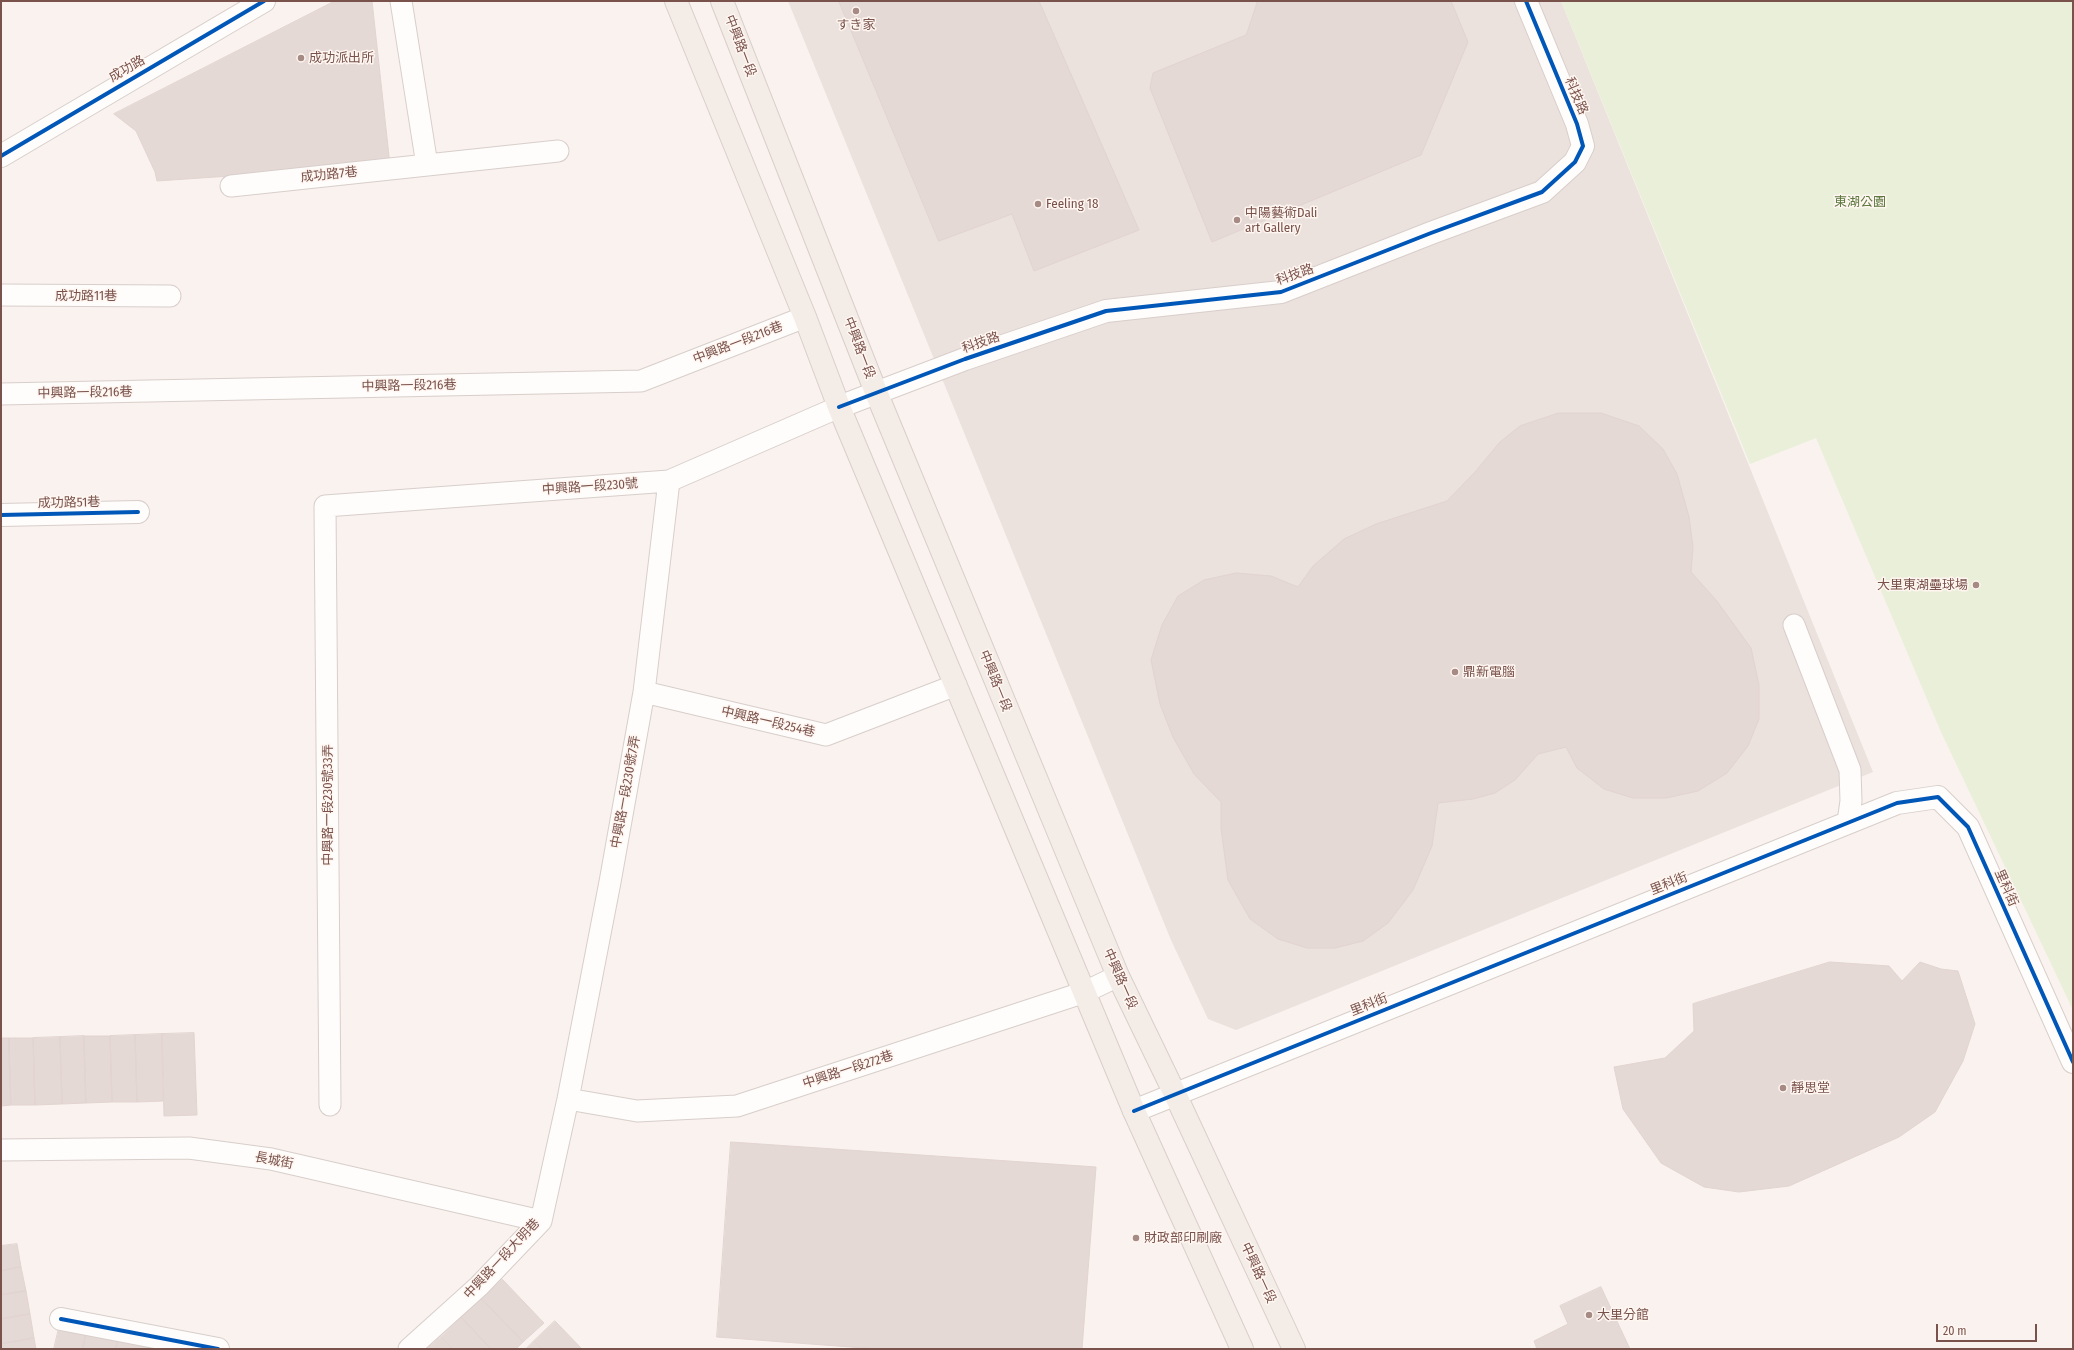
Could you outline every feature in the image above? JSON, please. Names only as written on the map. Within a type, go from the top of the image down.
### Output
[{"type":"main road","points":[[676,1],[805,317],[839,407],[1134,1111],[1242,1349]]},
{"type":"main road","name":"中興路一段","points":[[722,1],[876,392],[1118,976],[1294,1349]]},
{"type":"street","name":"成功路","points":[[1,156],[264,1]]},
{"type":"street","name":"科技路","points":[[839,407],[965,359],[1106,311],[1281,292],[1431,233],[1542,192],[1575,162],[1583,146],[1577,124],[1526,1]]},
{"type":"street","name":"成功路51巷","points":[[1,515],[138,512]]},
{"type":"street","name":"里科街","points":[[1134,1111],[1848,822],[1897,803],[1938,797],[1968,827],[2073,1062]]},
{"type":"street","points":[[61,1319],[218,1349]]},
{"type":"lane","points":[[401,1],[426,165]]},
{"type":"lane","name":"成功路7巷","points":[[231,186],[558,151]]},
{"type":"lane","name":"成功路11巷","points":[[1,295],[170,296]]},
{"type":"lane","name":"中興路一段216巷","points":[[1,394],[641,381],[805,317]]},
{"type":"lane","name":"中興路一段230號","points":[[325,506],[669,481],[839,407]]},
{"type":"lane","name":"中興路一段230號7弄","points":[[568,1099],[610,882],[644,692],[669,481]]},
{"type":"lane","name":"中興路一段230號33弄","points":[[325,506],[330,1105]]},
{"type":"lane","points":[[1794,625],[1850,770],[1851,801],[1848,822]]},
{"type":"lane","name":"中興路一段254巷","points":[[644,692],[826,736],[956,685]]},
{"type":"lane","name":"中興路一段272巷","points":[[568,1099],[637,1111],[737,1106],[1085,992],[1118,976]]},
{"type":"lane","name":"中興路一段大明巷","points":[[409,1349],[479,1286],[541,1221],[568,1099]]},
{"type":"lane","name":"長城街","points":[[1,1150],[188,1148],[271,1159],[541,1221]]},
{"type":"shaded area","points":[[788,1],[1561,1],[1873,772],[1236,1030],[1208,1019],[1171,940]]},
{"type":"green space","name":"東湖公園","points":[[1561,1],[2073,1],[2073,1010],[1941,732],[1816,438],[1750,464]]},
{"type":"building","name":"成功派出所","points":[[335,1],[372,1],[390,165],[157,181],[155,172],[136,131],[114,114]]},
{"type":"building","points":[[839,1],[1039,1],[1139,230],[1034,271],[1012,214],[939,241]]},
{"type":"building","points":[[1258,1],[1451,1],[1468,42],[1421,155],[1212,242],[1150,88],[1153,73],[1246,35]]},
{"type":"building","name":"鼎新電腦","points":[[1559,413],[1601,413],[1639,426],[1663,449],[1677,474],[1689,517],[1693,547],[1691,572],[1716,600],[1751,648],[1759,685],[1759,719],[1748,746],[1727,773],[1698,791],[1666,798],[1633,798],[1604,789],[1577,768],[1566,747],[1538,754],[1515,780],[1495,793],[1473,799],[1438,803],[1432,846],[1413,890],[1388,923],[1363,941],[1335,948],[1307,948],[1278,939],[1250,919],[1228,880],[1221,828],[1221,802],[1194,774],[1173,737],[1160,704],[1151,660],[1162,625],[1178,596],[1204,580],[1236,573],[1271,576],[1298,587],[1313,566],[1344,539],[1376,524],[1447,501],[1475,472],[1500,442],[1520,426]]},
{"type":"building","name":"靜思堂","points":[[1830,962],[1889,966],[1902,981],[1920,962],[1941,969],[1958,971],[1975,1024],[1963,1061],[1935,1112],[1899,1137],[1789,1186],[1739,1192],[1704,1187],[1661,1163],[1623,1109],[1614,1067],[1665,1058],[1694,1031],[1693,1004]]},
{"type":"building","points":[[194,1033],[197,1115],[164,1116],[162,1034]]},
{"type":"building","points":[[162,1034],[163,1101],[137,1102],[135,1035]]},
{"type":"building","points":[[135,1035],[137,1102],[112,1102],[110,1036]]},
{"type":"building","points":[[84,1036],[86,1103],[62,1104],[60,1037]]},
{"type":"building","points":[[84,1036],[110,1036],[112,1102],[86,1103]]},
{"type":"building","points":[[60,1037],[62,1104],[35,1105],[33,1038]]},
{"type":"building","points":[[1,1038],[9,1038],[11,1105],[1,1106]]},
{"type":"building","points":[[9,1038],[33,1038],[35,1105],[11,1105]]},
{"type":"building","points":[[731,1142],[1096,1167],[1082,1349],[877,1349],[717,1337]]},
{"type":"building","points":[[17,1244],[21,1267],[1,1271],[1,1246]]},
{"type":"building","points":[[21,1267],[26,1291],[1,1295],[1,1271]]},
{"type":"building","points":[[502,1279],[544,1323],[523,1342],[481,1298]]},
{"type":"building","name":"大里分館","points":[[1601,1287],[1630,1349],[1537,1349],[1534,1341],[1568,1324],[1560,1306]]},
{"type":"building","points":[[26,1291],[30,1314],[1,1319],[1,1295]]},
{"type":"building","points":[[481,1298],[523,1342],[516,1349],[491,1349],[461,1317]]},
{"type":"building","points":[[30,1314],[34,1338],[1,1344],[1,1319]]},
{"type":"building","points":[[461,1317],[491,1349],[453,1349],[441,1337]]},
{"type":"building","points":[[555,1321],[582,1349],[542,1349],[534,1341]]},
{"type":"building","points":[[59,1328],[86,1333],[83,1349],[54,1349]]},
{"type":"building","points":[[86,1333],[118,1340],[116,1349],[83,1349]]},
{"type":"building","points":[[441,1337],[453,1349],[427,1349]]},
{"type":"building","points":[[34,1338],[36,1349],[1,1349],[1,1344]]},
{"type":"building","points":[[118,1340],[151,1347],[150,1349],[116,1349]]},
{"type":"building","points":[[534,1341],[542,1349],[526,1349]]},
{"type":"cycle path","points":[[1,156],[264,1]]},
{"type":"cycle path","points":[[839,407],[965,359],[1106,311],[1281,292],[1431,233],[1542,192],[1575,162],[1583,146],[1577,124],[1526,1]]},
{"type":"cycle path","points":[[1,515],[138,512]]},
{"type":"cycle path","points":[[1134,1111],[1897,803],[1938,797],[1968,827],[2073,1062]]},
{"type":"cycle path","points":[[61,1319],[218,1349]]},
{"type":"place","name":"すき家","points":[[856,11]]},
{"type":"place","name":"成功派出所","points":[[301,58]]},
{"type":"place","name":"Feeling 18","points":[[1038,204]]},
{"type":"place","name":"中陽藝術Dali art Gallery","points":[[1237,220]]},
{"type":"place","name":"大里東湖壘球場","points":[[1976,585]]},
{"type":"place","name":"鼎新電腦","points":[[1455,672]]},
{"type":"place","name":"靜思堂","points":[[1783,1088]]},
{"type":"place","name":"財政部印刷廠","points":[[1136,1238]]},
{"type":"place","name":"大里分館","points":[[1589,1315]]}]
